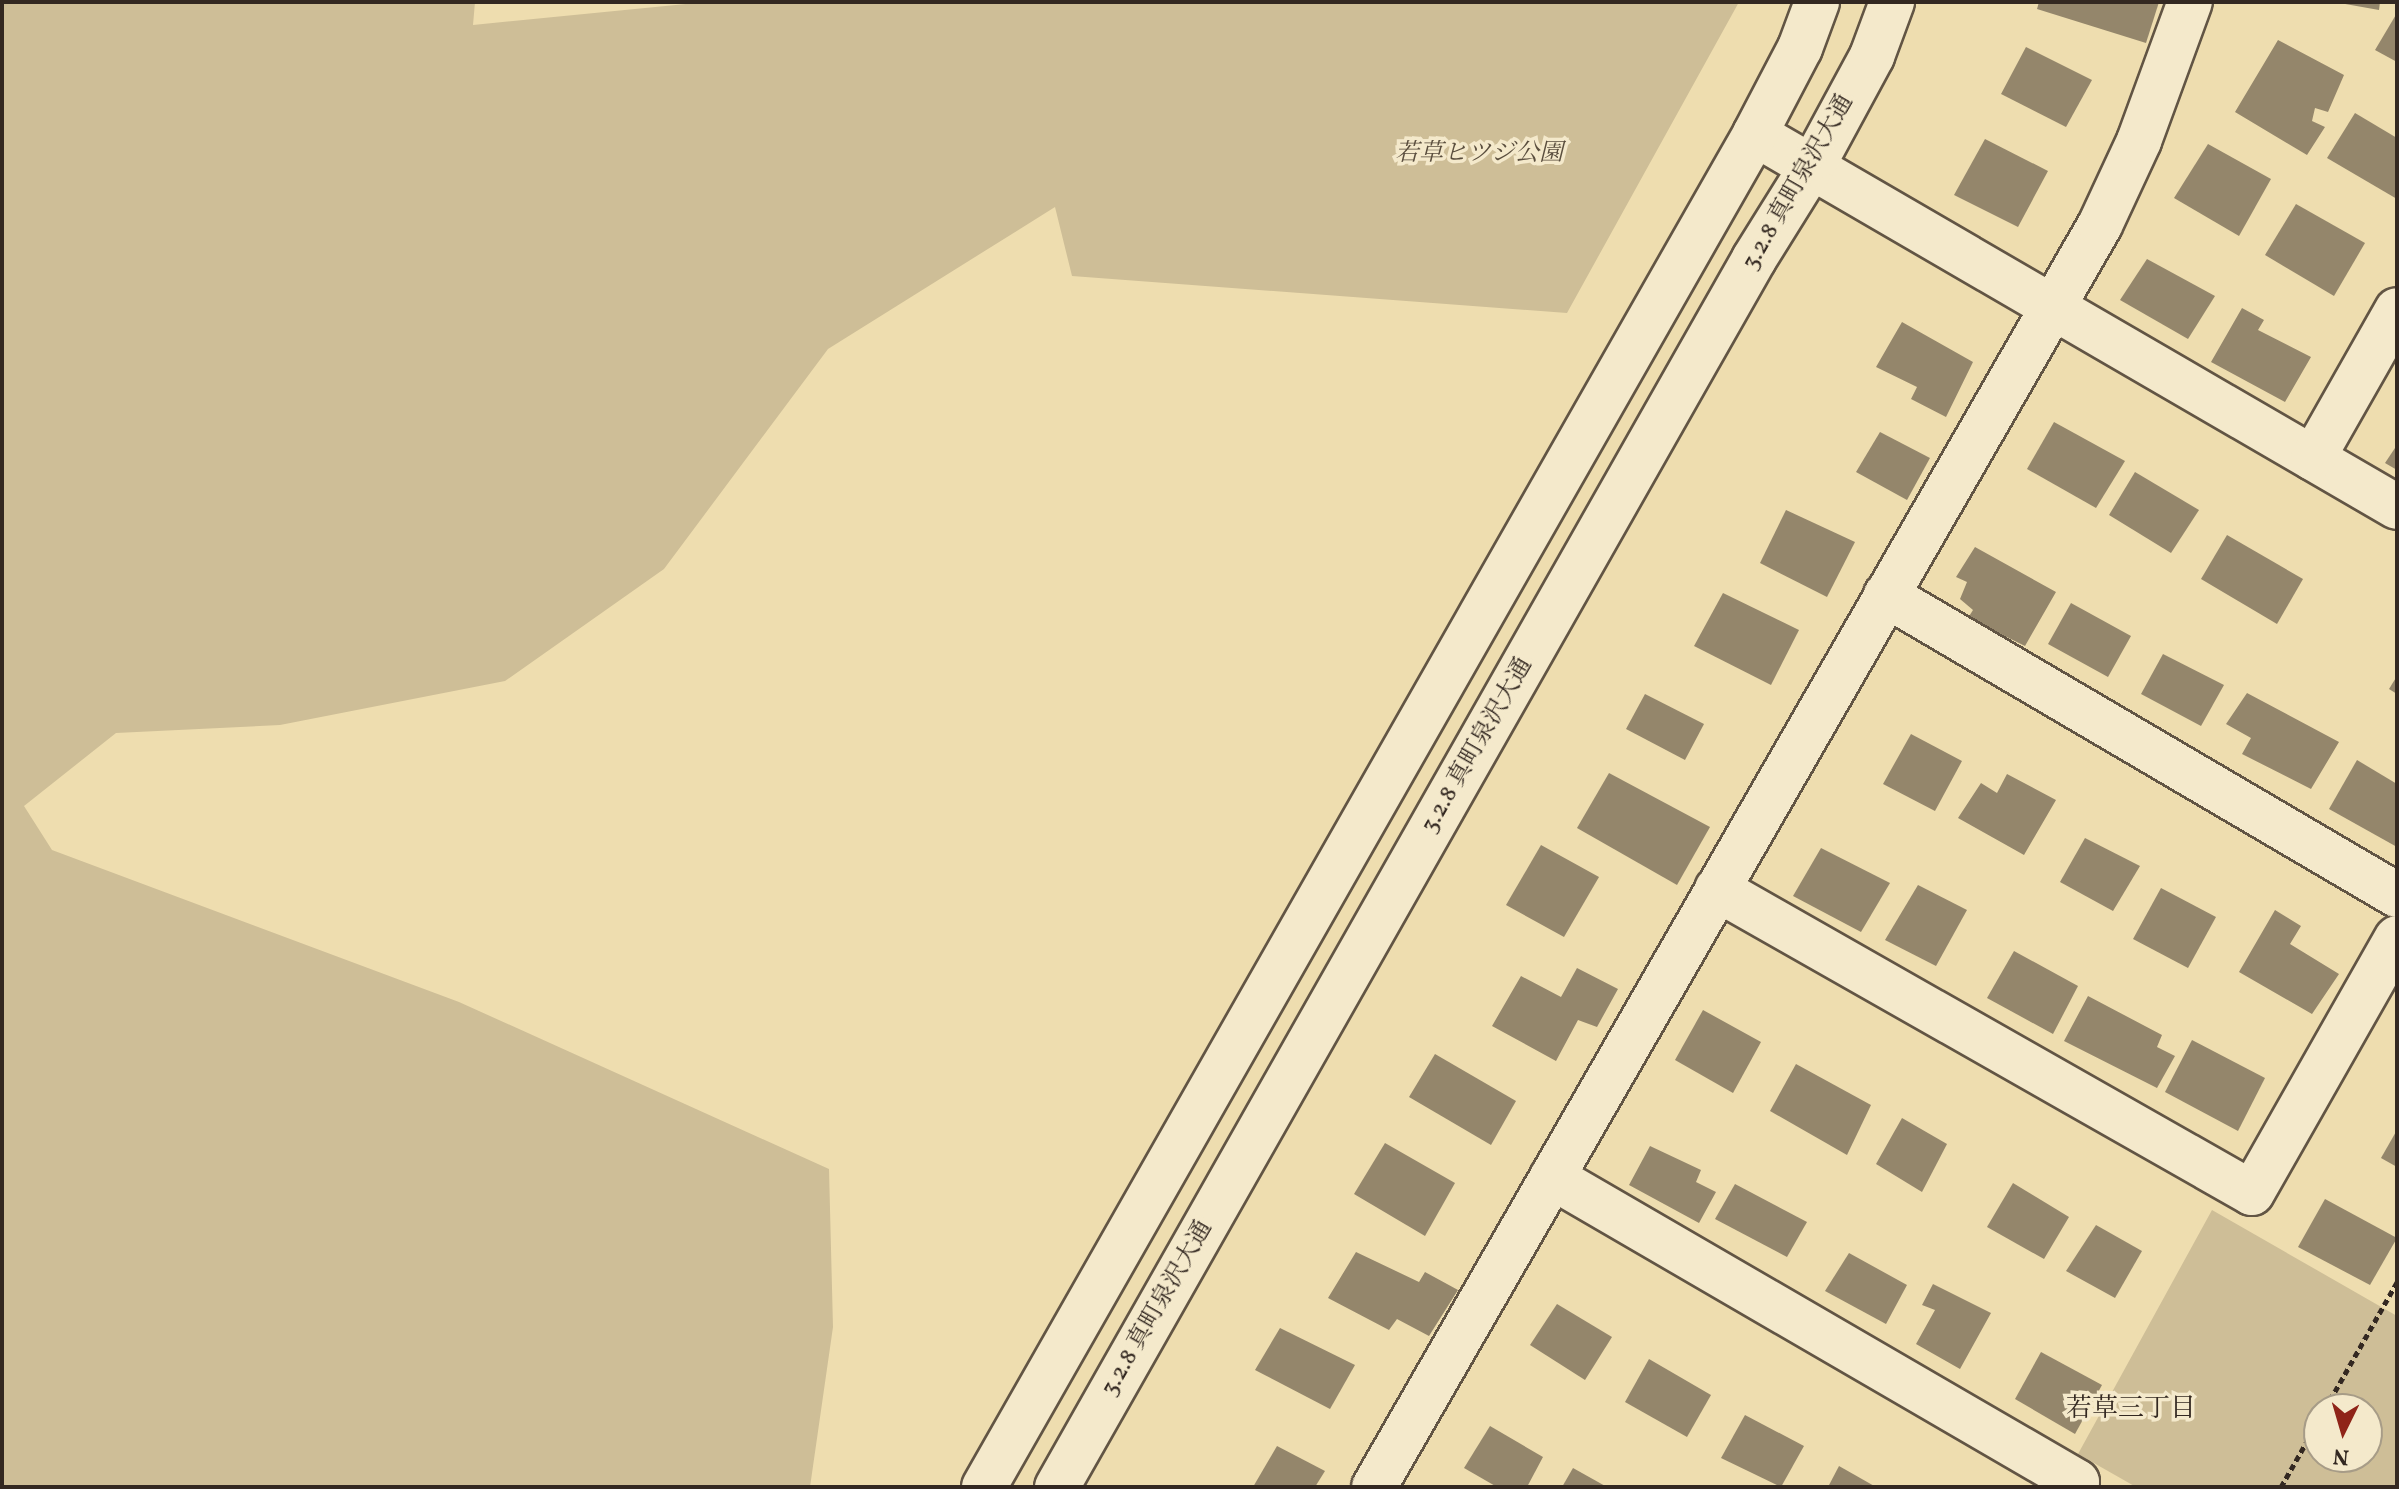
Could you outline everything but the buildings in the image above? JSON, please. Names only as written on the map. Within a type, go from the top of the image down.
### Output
[{"type":"street","points":[[984,1487],[1755,134],[1800,48],[1817,2]]},
{"type":"street","name":"3.2.8 真町泉沢大通","points":[[1057,1487],[1811,167],[1872,56],[1892,2]]},
{"type":"street","points":[[1392,1481],[1552,1177],[2054,307],[2139,141],[2190,2]]},
{"type":"street","points":[[1755,134],[2397,507]]},
{"type":"street","points":[[2313,458],[2397,310]]},
{"type":"street","points":[[1886,595],[2397,895]]},
{"type":"street","points":[[1717,889],[2252,1193],[2397,938]]},
{"type":"street","points":[[1552,1177],[2077,1482],[2074,1487]]},
{"type":"path","points":[[2334,1393],[2397,1282]]},
{"type":"path","points":[[2281,1487],[2303,1448]]},
{"type":"green space","name":"若草ヒツジ公園","points":[[2,2],[475,2],[473,25],[706,2],[1739,2],[1567,313],[1072,276],[1055,207],[828,349],[664,569],[505,681],[280,725],[116,733],[24,806],[52,850],[459,1002],[829,1169],[833,1327],[810,1487],[2,1487]]},
{"type":"green space","points":[[2212,1210],[2397,1316],[2397,1487],[2136,1487],[2078,1454]]},
{"type":"district","name":"若草三丁目","points":[[2131,1410]]}]
